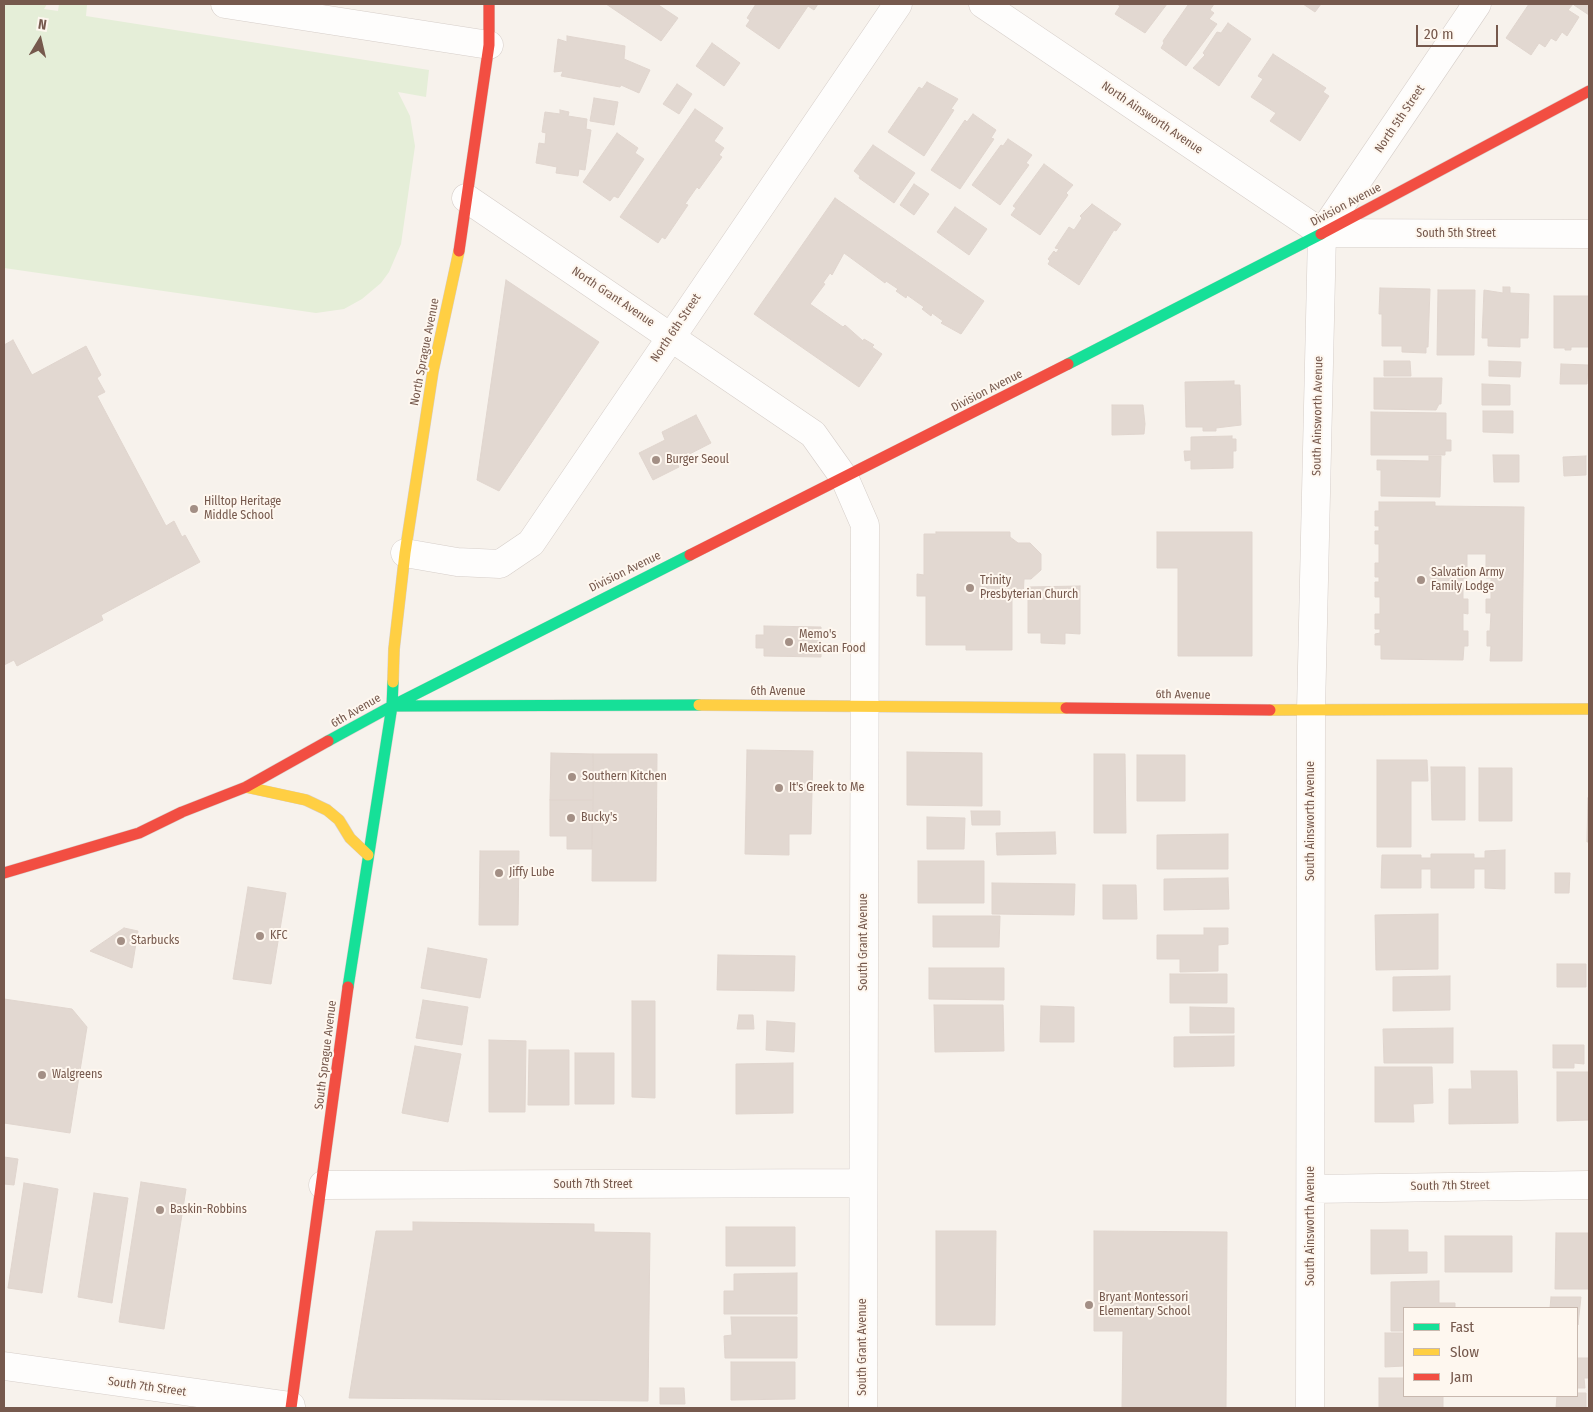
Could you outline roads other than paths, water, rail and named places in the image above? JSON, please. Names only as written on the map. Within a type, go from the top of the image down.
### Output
[{"type":"main road","name":"North Sprague Avenue","points":[[392,706],[394,649],[405,553],[433,371],[456,268],[489,45],[488,4]]},
{"type":"main road","name":"Division Avenue","points":[[392,706],[524,638],[845,479],[1322,233],[1589,91]]},
{"type":"main road","name":"6th Avenue","points":[[4,873],[140,833],[182,812],[246,787],[392,706],[585,704],[1311,710],[1589,709]]},
{"type":"main road","name":"South Sprague Avenue","points":[[291,1407],[323,1186],[354,943],[392,706]]},
{"type":"main road","points":[[246,787],[306,800],[327,810],[339,820],[350,838],[368,855]]},
{"type":"street","points":[[225,4],[489,45]]},
{"type":"street","name":"North 6th Street","points":[[405,553],[457,562],[500,564],[531,543],[670,336],[898,4]]},
{"type":"street","name":"North Ainsworth Avenue","points":[[983,4],[1322,233]]},
{"type":"street","name":"North 5th Street","points":[[1322,233],[1477,4]]},
{"type":"street","name":"North Grant Avenue","points":[[466,198],[813,434],[845,479]]},
{"type":"street","name":"South 5th Street","points":[[1322,233],[1589,234]]},
{"type":"street","name":"South Ainsworth Avenue","points":[[1310,1408],[1311,710],[1322,233]]},
{"type":"street","name":"South Grant Avenue","points":[[845,479],[865,524],[862,1408]]},
{"type":"street","name":"South 7th Street","points":[[323,1186],[863,1183]]},
{"type":"street","name":"South 7th Street","points":[[1311,1188],[1589,1185]]},
{"type":"street","name":"South 7th Street","points":[[4,1366],[291,1407]]},
{"type":"place","name":"Burger Seoul","points":[[656,460]]},
{"type":"place","name":"Hilltop Heritage Middle School","points":[[194,509]]},
{"type":"place","name":"Salvation Army Family Lodge","points":[[1421,580]]},
{"type":"place","name":"Trinity Presbyterian Church","points":[[970,588]]},
{"type":"place","name":"Memo's Mexican Food","points":[[789,642]]},
{"type":"place","name":"Southern Kitchen","points":[[572,777]]},
{"type":"place","name":"It's Greek to Me","points":[[779,788]]},
{"type":"place","name":"Bucky's","points":[[571,818]]},
{"type":"place","name":"Jiffy Lube","points":[[499,873]]},
{"type":"place","name":"KFC","points":[[260,936]]},
{"type":"place","name":"Starbucks","points":[[121,941]]},
{"type":"place","name":"Walgreens","points":[[42,1075]]},
{"type":"place","name":"Baskin-Robbins","points":[[160,1210]]},
{"type":"place","name":"Bryant Montessori Elementary School","points":[[1089,1305]]}]
